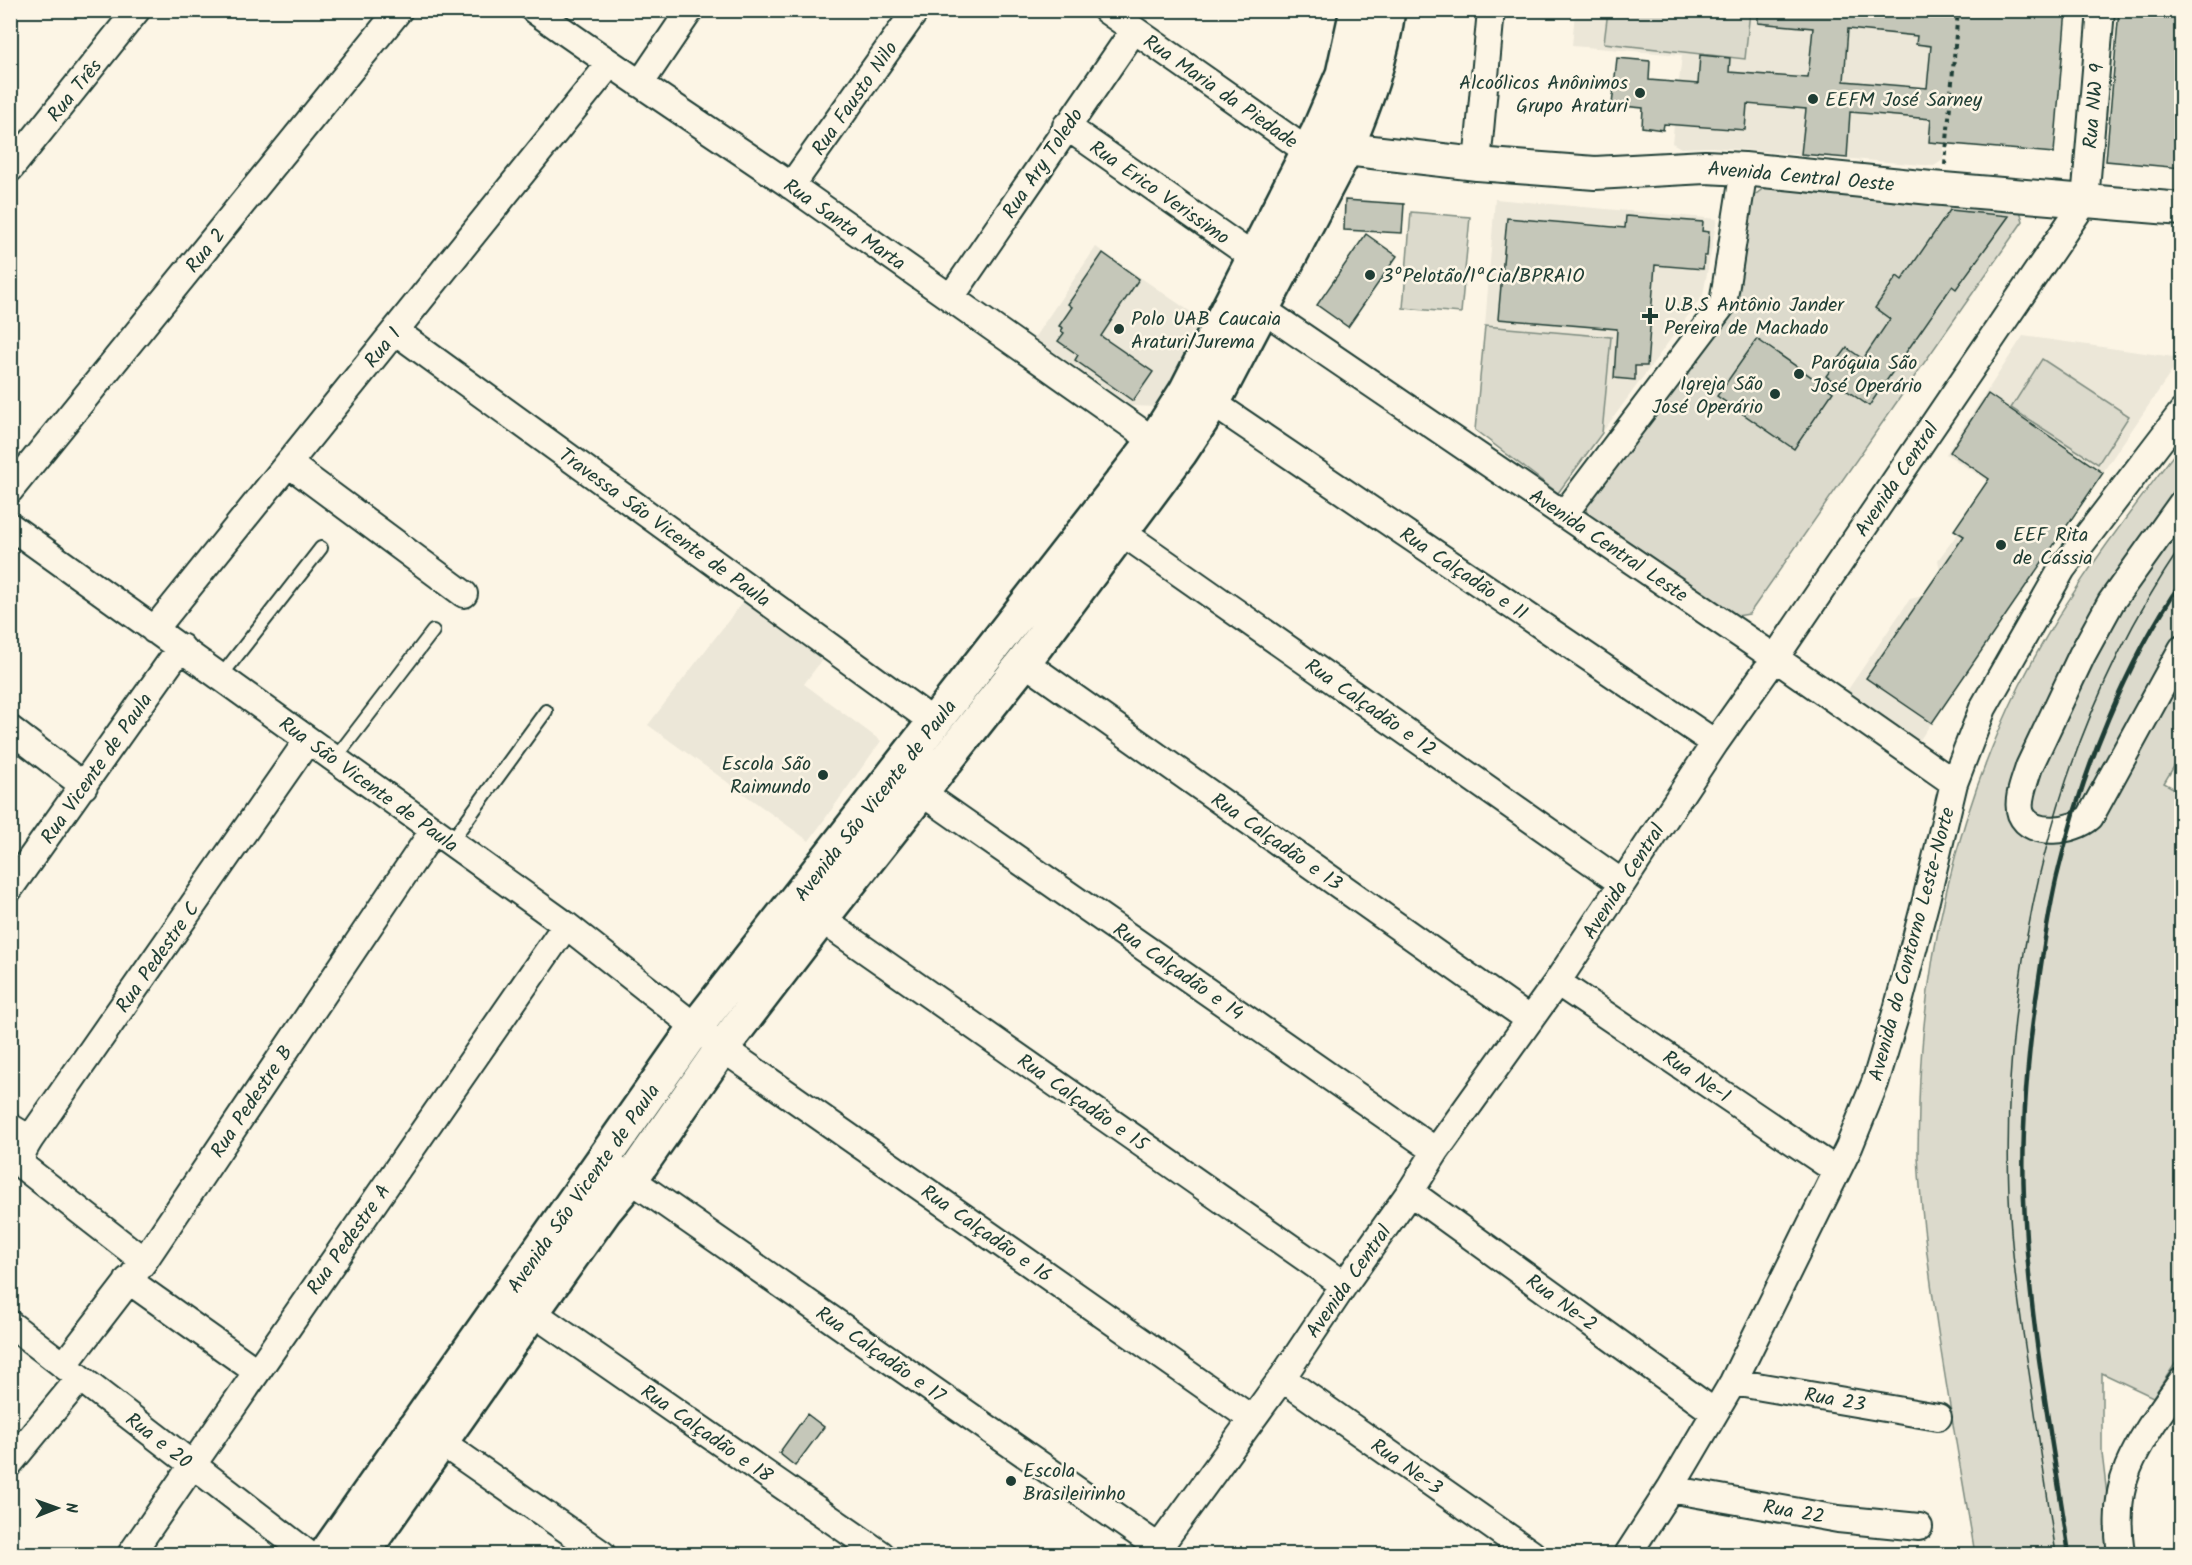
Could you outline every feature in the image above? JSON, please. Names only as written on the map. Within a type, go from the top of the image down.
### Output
[{"type":"main road","name":"Avenida São Vicente de Paula","points":[[326,1554],[696,1027],[1154,441],[1186,391],[1312,142],[1343,74],[1357,10]]},
{"type":"main road","name":"Avenida São Vicente de Paula","points":[[362,1554],[722,1048],[1024,662],[1180,453],[1213,403],[1346,149],[1365,106],[1376,70],[1388,10]]},
{"type":"street","name":"Rua Três","points":[[10,169],[137,10]]},
{"type":"street","name":"Rua 2","points":[[10,490],[399,10]]},
{"type":"street","name":"Rua Santa Marta","points":[[534,10],[609,65],[791,186],[951,297],[1154,441]]},
{"type":"street","points":[[640,84],[690,10]]},
{"type":"street","name":"Rua Fausto Nilo","points":[[791,186],[916,10]]},
{"type":"street","name":"Rua Maria da Piedade","points":[[1106,10],[1312,142]]},
{"type":"street","points":[[1478,164],[1491,10]]},
{"type":"street","name":"Rua NW 9","points":[[2085,201],[2102,10]]},
{"type":"street","name":"Rua Ary Toledo","points":[[951,297],[1066,126],[1134,30]]},
{"type":"street","name":"Rua 1","points":[[154,630],[609,65]]},
{"type":"street","name":"Rua Erico Verissimo","points":[[1066,126],[1253,257]]},
{"type":"street","name":"Avenida Central Oeste","points":[[1312,142],[1346,149],[1478,164],[1595,172],[1705,167],[1744,168],[1942,189],[2181,209]]},
{"type":"street","points":[[1564,514],[1723,304],[1744,168]]},
{"type":"street","name":"Avenida Central","points":[[1156,1551],[1282,1378],[1410,1192],[1436,1150],[1557,982],[1715,743],[2085,201]]},
{"type":"street","name":"Avenida Central Leste","points":[[1262,309],[1775,658],[1954,783]]},
{"type":"street","name":"Travessa São Vicente de Paula","points":[[395,331],[935,723]]},
{"type":"street","name":"Rua Calçadão e 11","points":[[1213,403],[1715,743]]},
{"type":"street","name":"Avenida do Contorno Leste-Norte","points":[[1628,1554],[1670,1489],[1733,1382],[1837,1171],[1875,1083],[1926,900],[1954,783],[1983,708],[2062,568],[2181,412]]},
{"type":"street","points":[[289,464],[464,594]]},
{"type":"street","points":[[2181,503],[2111,602],[2082,655],[2023,785],[2020,804],[2021,814],[2026,822],[2040,828],[2061,830],[2079,826],[2090,817],[2181,649]]},
{"type":"street","name":"Rua São Vicente de Paula","points":[[10,526],[566,925],[722,1048]]},
{"type":"street","name":"Rua Calçadão e 12","points":[[1120,531],[1622,883]]},
{"type":"street","name":"Rua Vicente de Paula","points":[[10,888],[181,647]]},
{"type":"street","name":"Rua Calçadão e 13","points":[[1024,662],[1530,1020]]},
{"type":"street","points":[[10,729],[84,786]]},
{"type":"street","name":"Rua Pedestre C","points":[[136,1270],[25,1168],[20,1133],[308,740]]},
{"type":"street","name":"Rua Calçadão e 14","points":[[921,792],[1436,1150]]},
{"type":"street","name":"Rua Pedestre B","points":[[10,1463],[136,1270],[441,837]]},
{"type":"street","name":"Rua Calçadão e 15","points":[[821,919],[1344,1285]]},
{"type":"street","name":"Rua Pedestre A","points":[[131,1554],[566,925]]},
{"type":"street","name":"Rua Ne-1","points":[[1557,982],[1837,1171]]},
{"type":"street","name":"Rua Calçadão e 16","points":[[722,1048],[1252,1419]]},
{"type":"street","name":"Rua Calçadão e 17","points":[[604,1160],[1156,1551]]},
{"type":"street","name":"Rua Ne-2","points":[[1410,1192],[1714,1412]]},
{"type":"street","points":[[136,1270],[256,1371]]},
{"type":"street","name":"Rua Calçadão e 18","points":[[532,1312],[881,1554]]},
{"type":"street","name":"Rua e 20","points":[[10,1324],[308,1554]]},
{"type":"street","name":"Rua Ne-3","points":[[1282,1378],[1532,1554]]},
{"type":"street","points":[[2121,1554],[2119,1509],[2128,1468],[2181,1381]]},
{"type":"street","name":"Rua 23","points":[[1733,1382],[1938,1417]]},
{"type":"street","points":[[441,1442],[602,1554]]},
{"type":"street","name":"Rua 22","points":[[1670,1489],[1838,1519],[1919,1527]]},
{"type":"lane","points":[[221,676],[321,548]]},
{"type":"lane","points":[[334,760],[433,631]]},
{"type":"lane","points":[[441,837],[546,711]]},
{"type":"path","points":[[1942,189],[1958,10]]},
{"type":"shaded area","name":"EEFM José Sarney","points":[[1575,11],[1956,11],[1943,160],[1934,166],[1711,147],[1681,148],[1672,143],[1682,55],[1572,46]]},
{"type":"shaded area","points":[[1608,11],[1750,11],[1745,59],[1604,43]]},
{"type":"shaded area","points":[[1765,187],[2019,207],[2023,221],[1749,614],[1731,617],[1588,520],[1585,502],[1735,303],[1751,198]]},
{"type":"shaded area","points":[[1495,199],[1717,219],[1703,295],[1602,433],[1611,337],[1485,326]]},
{"type":"shaded area","points":[[1411,212],[1470,217],[1461,313],[1403,308]]},
{"type":"shaded area","name":"Polo UAB Caucaia Araturi/Jurema","points":[[1096,247],[1201,319],[1159,407],[1131,406],[1034,338]]},
{"type":"shaded area","points":[[1485,326],[1611,337],[1602,433],[1558,493],[1475,430]]},
{"type":"shaded area","name":"EEF Rita de Cássia","points":[[2023,336],[2181,358],[1919,741],[1847,691],[1910,599],[1923,596],[1940,571],[1938,560],[1958,533],[1954,530],[1988,481],[1946,454]]},
{"type":"shaded area","points":[[2042,359],[2129,416],[2098,464],[2011,408]]},
{"type":"shaded area","points":[[2181,445],[2182,753],[2164,783],[2182,793],[2181,1355],[2153,1397],[2102,1373],[2102,1453],[2114,1554],[1975,1554],[1936,1315],[1919,1179],[1918,1143],[1922,1049],[1927,995],[1936,942],[1961,836],[1997,734],[2020,685],[2075,591]]},
{"type":"shaded area","points":[[745,599],[825,656],[804,684],[881,741],[809,841],[648,725]]},
{"type":"building","points":[[1758,10],[2066,10],[2054,153],[1929,142],[1931,119],[1850,112],[1847,158],[1801,154],[1806,109],[1747,104],[1745,130],[1664,124],[1663,130],[1642,127],[1643,108],[1612,105],[1617,58],[1650,61],[1649,80],[1698,84],[1700,55],[1730,58],[1729,72],[1808,78],[1813,28],[1758,23]],"holes":[[[1848,29],[1917,36],[1916,44],[1931,46],[1927,88],[1844,81]]]},
{"type":"building","points":[[2119,10],[2181,11],[2181,168],[2106,161]]},
{"type":"building","points":[[1345,200],[1404,204],[1402,233],[1344,230]]},
{"type":"building","points":[[1950,210],[2009,216],[1956,289],[1952,286],[1869,406],[1826,376],[1847,348],[1863,359],[1890,319],[1875,308],[1897,276],[1902,280]]},
{"type":"building","points":[[1626,216],[1703,222],[1702,231],[1709,232],[1707,256],[1704,256],[1703,269],[1655,265],[1647,366],[1635,366],[1635,380],[1614,378],[1617,329],[1498,319],[1507,218],[1625,228]]},
{"type":"building","points":[[1366,234],[1397,256],[1348,327],[1317,305]]},
{"type":"building","points":[[1103,253],[1139,279],[1101,336],[1153,372],[1133,401],[1075,360],[1078,355],[1058,341],[1064,333],[1061,331],[1063,328],[1059,326],[1072,307],[1068,304]]},
{"type":"building","name":"Igreja São José Operário","points":[[1757,339],[1833,392],[1794,449],[1717,396]]},
{"type":"building","name":"EEF Rita de Cássia","points":[[1988,394],[2103,473],[1932,723],[1866,678],[1964,536],[1954,530],[1989,479],[1950,452]]},
{"type":"building","points":[[807,1414],[824,1427],[795,1466],[779,1453]]},
{"type":"tram line","points":[[2056,1554],[2019,1306],[2012,1240],[2009,1195],[2009,1110],[2015,1024],[2026,940],[2044,856],[2068,774],[2099,695],[2137,618],[2182,545]]},
{"type":"railway","points":[[2069,1554],[2042,1377],[2026,1244],[2024,1142],[2026,1085],[2032,1028],[2053,894],[2080,793],[2124,683],[2161,613],[2182,581]]},
{"type":"place","name":"Alcoólicos Anônimos Grupo Araturi","points":[[1640,93]]},
{"type":"place","name":"EEFM José Sarney","points":[[1813,99]]},
{"type":"place","name":"3ºPelotão/1ªCia/BPRAIO","points":[[1370,275]]},
{"type":"place","name":"U.B.S Antônio Jander Pereira de Machado","points":[[1650,316]]},
{"type":"place","name":"Polo UAB Caucaia Araturi/Jurema","points":[[1119,329]]},
{"type":"place","name":"Paróquia São José Operário","points":[[1799,374]]},
{"type":"place","name":"Igreja São José Operário","points":[[1775,394]]},
{"type":"place","name":"EEF Rita de Cássia","points":[[2001,545]]},
{"type":"place","name":"Escola São Raimundo","points":[[823,775]]},
{"type":"place","name":"Escola Brasileirinho","points":[[1011,1481]]}]
